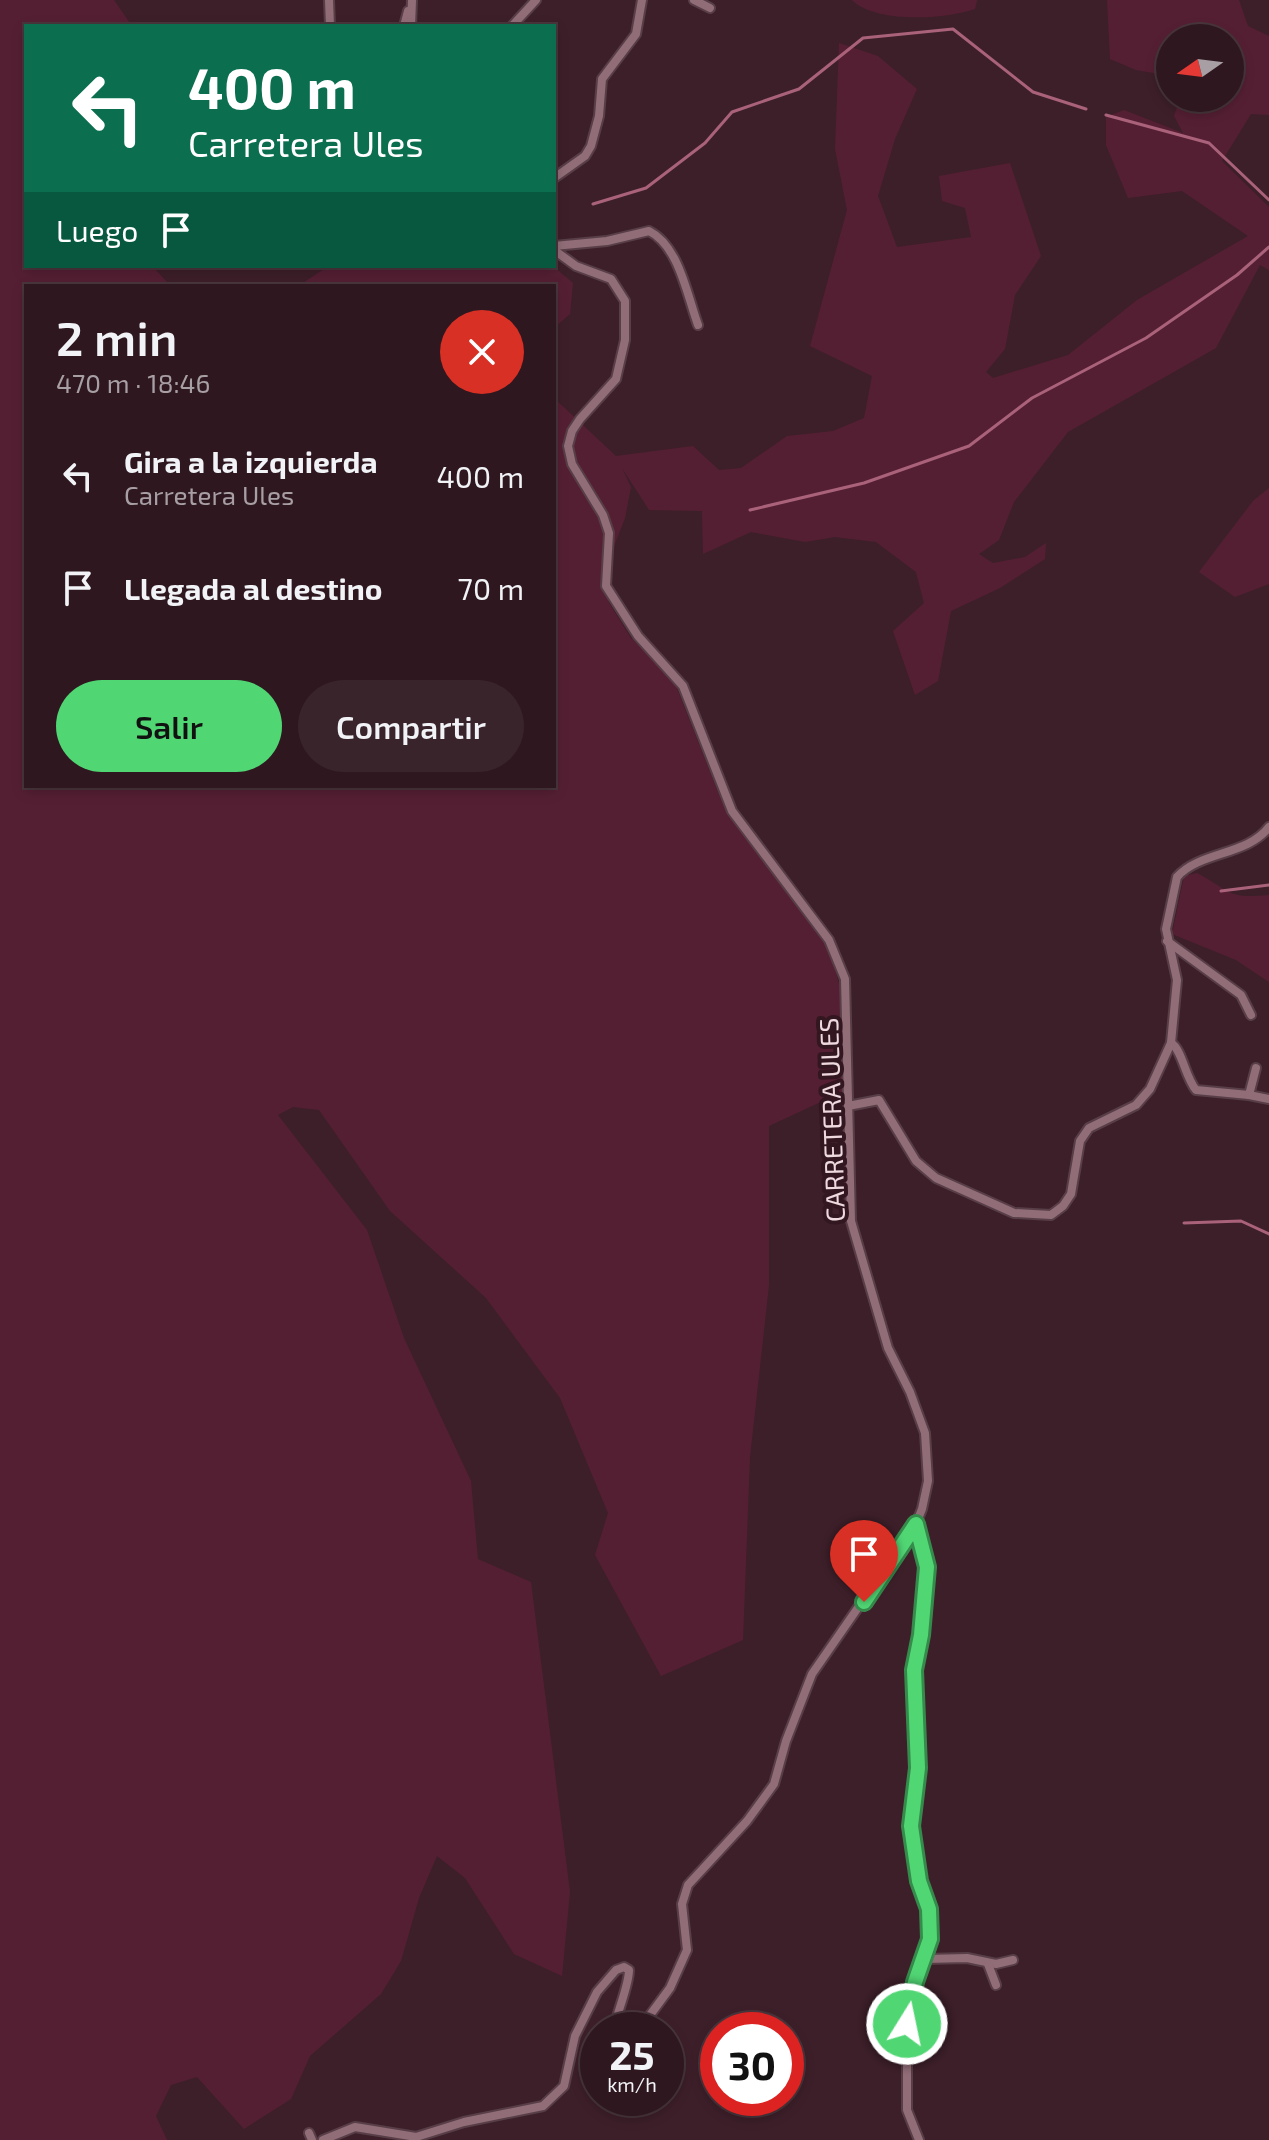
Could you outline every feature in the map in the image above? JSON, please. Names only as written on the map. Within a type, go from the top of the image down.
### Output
[{"type":"street","points":[[329,0],[330,24]]},
{"type":"street","points":[[514,24],[536,0]]},
{"type":"street","points":[[556,177],[585,156],[591,146],[599,116],[602,79],[636,34],[642,0]]},
{"type":"street","points":[[694,0],[710,8]]},
{"type":"street","points":[[405,24],[411,1]]},
{"type":"street","points":[[411,1],[411,24]]},
{"type":"street","points":[[556,248],[596,243],[649,231],[660,236],[669,248],[698,325]]},
{"type":"street","name":"CARRETERA ULES","points":[[556,250],[576,266],[611,279],[625,301],[625,340],[616,379],[580,419],[572,431],[568,446],[572,464],[603,515],[609,533],[606,586],[638,636],[683,686],[732,811],[829,940],[845,979],[851,1221],[888,1348],[910,1392],[925,1433],[928,1481],[916,1524],[812,1674],[786,1741],[774,1784],[747,1821],[688,1885],[682,1904],[687,1950],[670,1988],[652,2012]]},
{"type":"street","points":[[848,1106],[879,1100],[916,1161],[936,1178],[1014,1213],[1051,1215],[1063,1206],[1071,1194],[1080,1141],[1089,1128],[1136,1105],[1150,1089],[1171,1043],[1177,980],[1166,929],[1177,877],[1182,870],[1260,839],[1269,827]]},
{"type":"street","points":[[1167,941],[1241,995],[1251,1015]]},
{"type":"street","points":[[1171,1043],[1177,1046],[1189,1081],[1196,1090],[1269,1099]]},
{"type":"street","points":[[1249,1095],[1256,1068]]},
{"type":"street","points":[[916,1524],[927,1567],[921,1635],[914,1670],[918,1768],[911,1826],[919,1881],[929,1909],[930,1939],[913,1990],[907,2024],[907,2110],[919,2140]]},
{"type":"street","points":[[925,1959],[967,1958],[988,1964],[1013,1960]]},
{"type":"street","points":[[988,1964],[996,1985]]},
{"type":"street","points":[[587,2012],[597,1992],[616,1970],[624,1967],[629,1970],[629,1977],[616,2012]]},
{"type":"street","points":[[323,2140],[355,2127],[416,2137],[464,2122],[543,2106],[564,2086],[580,2026]]},
{"type":"shaded area","points":[[0,0],[114,0],[131,24],[24,24],[24,268],[154,268],[169,284],[24,284],[24,788],[556,788],[556,400],[616,456],[693,446],[719,470],[741,468],[787,436],[833,431],[864,418],[872,376],[810,346],[847,210],[835,149],[839,43],[878,56],[917,89],[895,139],[878,196],[897,247],[971,237],[965,208],[942,201],[939,176],[1010,163],[1041,256],[1015,295],[1005,349],[986,372],[993,378],[1068,355],[1137,300],[1248,236],[1182,191],[1128,198],[1106,145],[1106,117],[1124,110],[1183,133],[1174,116],[1175,112],[1244,112],[1244,24],[1156,24],[1156,74],[1136,70],[1110,59],[1107,0],[1239,0],[1248,26],[1269,36],[1269,115],[1251,114],[1222,161],[1269,207],[1269,270],[1260,265],[1216,348],[1068,432],[1014,502],[999,540],[979,554],[993,563],[1025,557],[1046,543],[1045,559],[1000,588],[951,611],[938,681],[915,695],[893,631],[924,603],[916,572],[876,542],[835,537],[805,542],[751,532],[703,554],[702,511],[649,510],[622,468],[631,487],[625,518],[601,580],[609,603],[631,638],[674,681],[722,802],[826,939],[840,987],[842,1092],[769,1126],[769,1285],[750,1457],[743,1640],[661,1676],[595,1555],[608,1513],[560,1398],[486,1298],[390,1211],[319,1110],[293,1107],[278,1115],[367,1230],[404,1338],[471,1481],[478,1559],[531,1582],[570,1892],[562,1976],[514,1954],[465,1878],[437,1856],[419,1898],[401,1961],[381,1994],[310,2056],[291,2099],[244,2129],[197,2077],[171,2085],[156,2116],[167,2140],[0,2140]]},
{"type":"shaded area","points":[[852,0],[977,1],[975,9],[947,15],[912,17],[877,13]]},
{"type":"shaded area","points":[[326,268],[555,268],[573,283],[570,314],[556,326],[556,284],[301,284]]},
{"type":"shaded area","points":[[1269,488],[1269,584],[1235,597],[1199,572],[1253,501]]},
{"type":"shaded area","points":[[1197,873],[1236,895],[1269,895],[1269,982],[1236,960],[1172,934],[1184,876]]},
{"type":"waterway","points":[[593,204],[646,188],[705,143],[732,112],[799,89],[863,38],[953,29],[1033,92],[1086,109]]},
{"type":"waterway","points":[[1106,115],[1209,143],[1269,200]]},
{"type":"waterway","points":[[750,510],[864,483],[969,446],[1032,398],[1146,338],[1237,275],[1269,247]]},
{"type":"waterway","points":[[1221,891],[1269,885]]},
{"type":"waterway","points":[[1184,1223],[1241,1221],[1269,1234]]},
{"type":"route","points":[[864,1602],[916,1524],[927,1567],[921,1635],[914,1670],[918,1768],[911,1826],[919,1881],[929,1909],[930,1939],[910,1999],[907,2024]]}]
